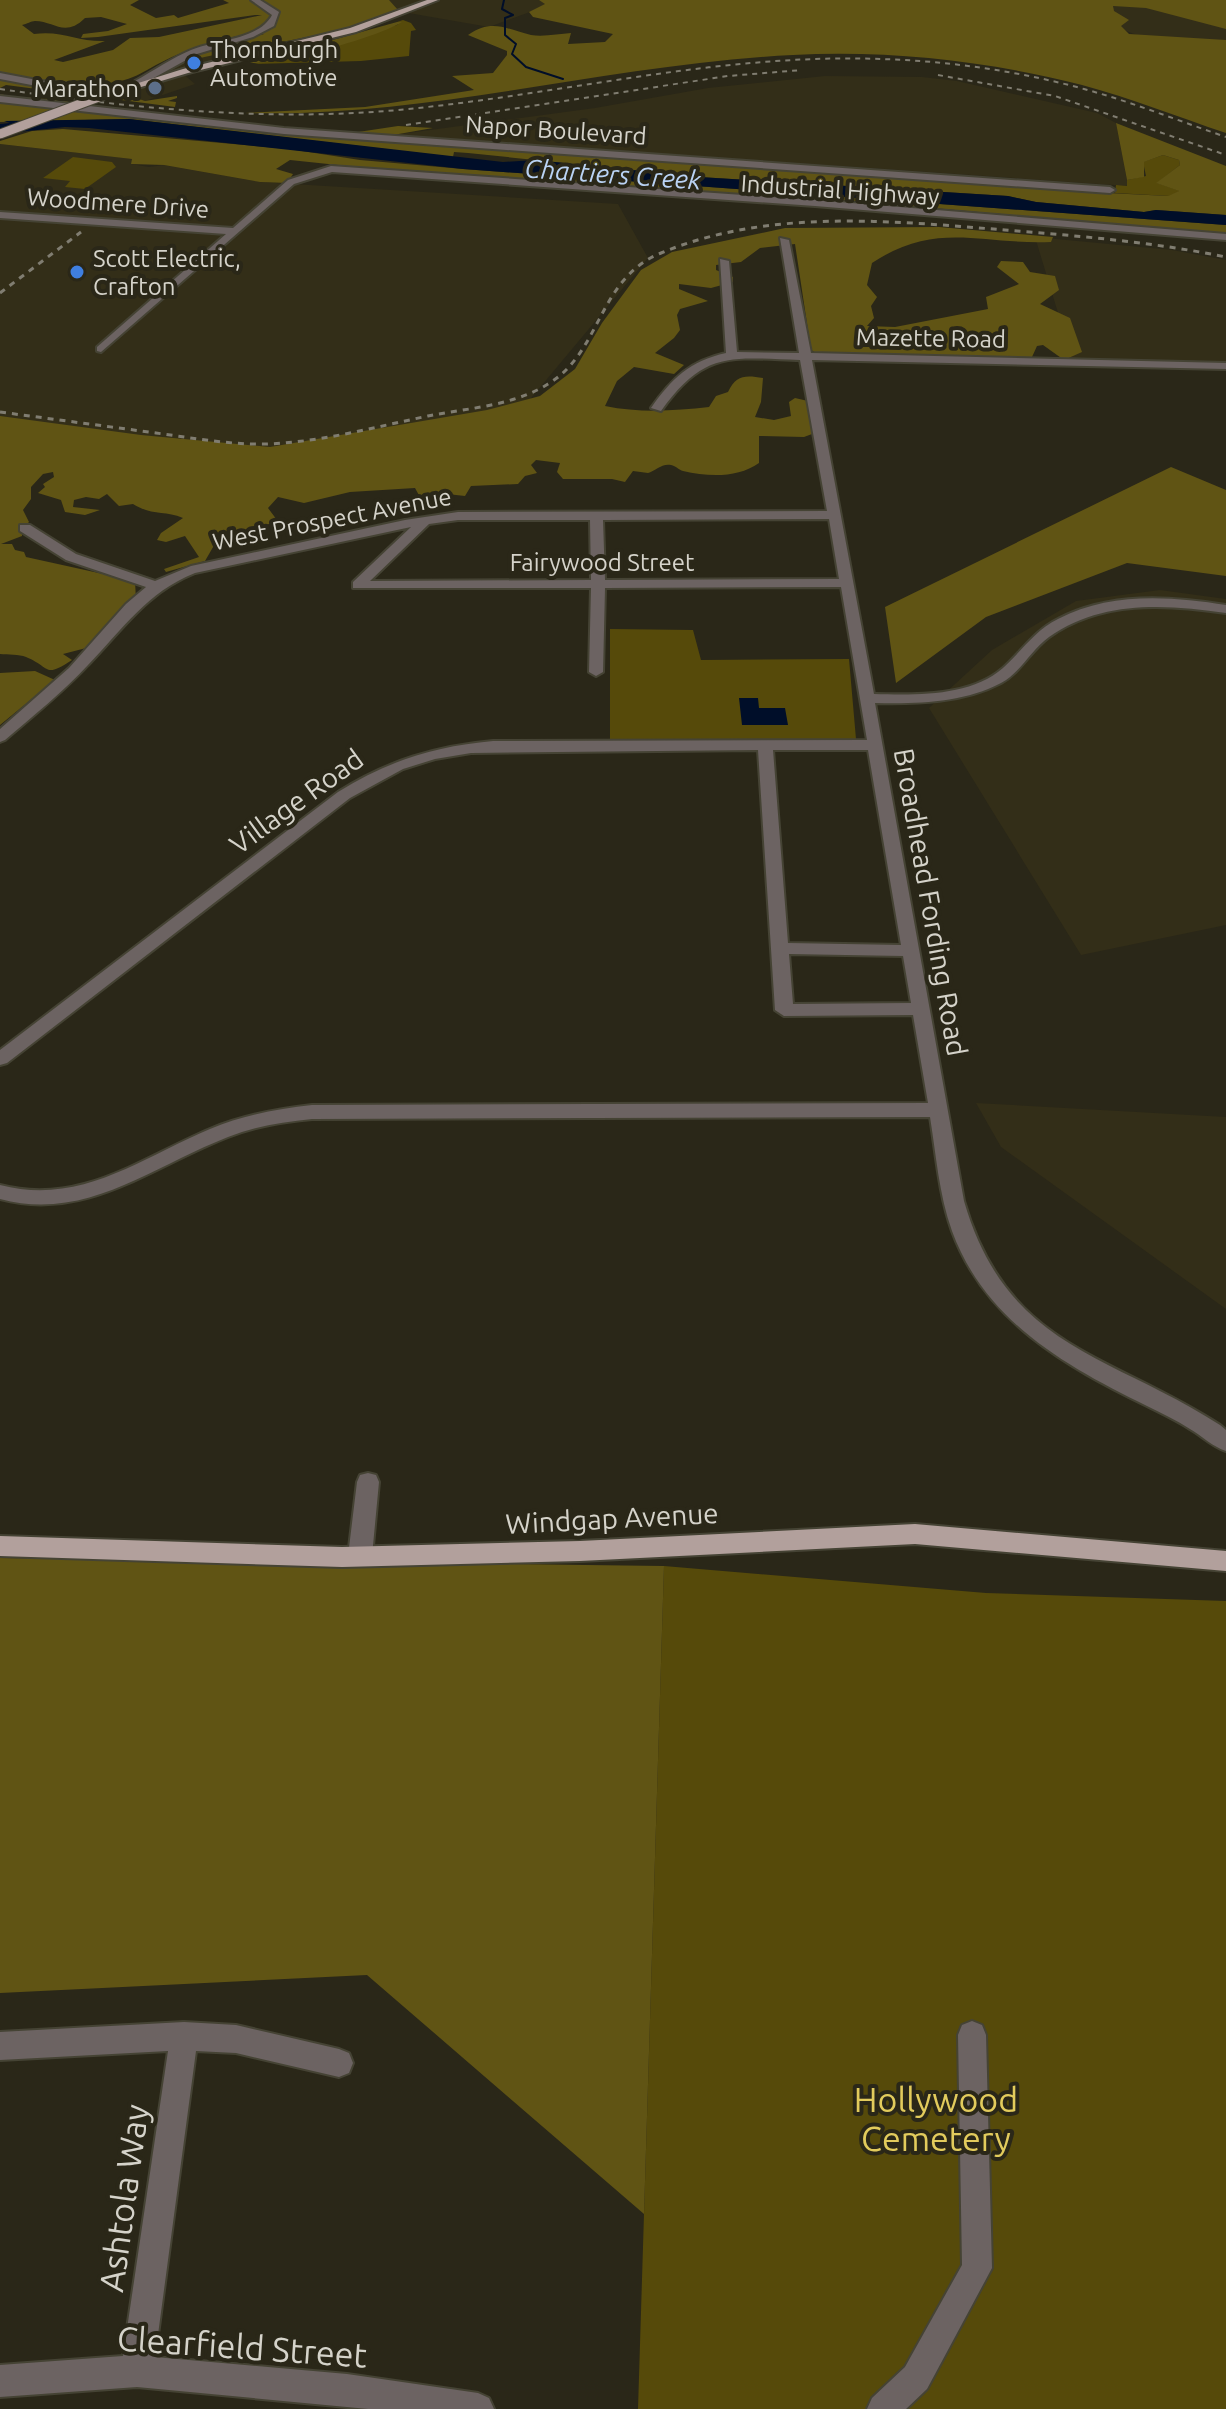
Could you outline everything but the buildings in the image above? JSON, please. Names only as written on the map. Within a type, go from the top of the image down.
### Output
[{"type":"main road","points":[[0,134],[138,83],[335,37],[434,0]]},
{"type":"main road","name":"Windgap Avenue","points":[[0,1546],[360,1556],[580,1551],[915,1534],[1226,1561]]},
{"type":"street","points":[[138,83],[194,52],[250,35],[271,24],[276,14],[255,0]]},
{"type":"street","points":[[0,76],[42,84],[120,89]]},
{"type":"street","name":"Napor Boulevard","points":[[0,99],[284,131],[1110,190]]},
{"type":"street","name":"Industrial Highway","points":[[252,216],[291,182],[313,174],[334,173],[465,186],[800,207],[1226,240]]},
{"type":"street","name":"Woodmere Drive","points":[[0,215],[234,231]]},
{"type":"street","points":[[196,229],[232,224],[252,216]]},
{"type":"street","points":[[101,349],[252,216]]},
{"type":"street","points":[[196,229],[216,235],[220,245]]},
{"type":"street","name":"Broadhead Fording Road","points":[[784,240],[954,1201],[963,1236],[980,1268],[1007,1304],[1066,1354],[1108,1378],[1188,1415],[1226,1442]]},
{"type":"street","points":[[724,261],[732,355]]},
{"type":"street","name":"Mazette Road","points":[[657,408],[682,373],[696,364],[732,355],[1226,366]]},
{"type":"street","name":"West Prospect Avenue","points":[[0,737],[81,664],[153,585],[176,574],[426,520],[458,516],[835,515]]},
{"type":"street","points":[[596,516],[599,622],[596,672]]},
{"type":"street","name":"Fairywood Street","points":[[426,520],[358,585],[847,583]]},
{"type":"street","points":[[25,528],[71,557],[153,585]]},
{"type":"street","points":[[867,698],[922,698],[983,686],[1014,667],[1045,632],[1092,611],[1122,605],[1159,603],[1226,609]]},
{"type":"street","name":"Village Road","points":[[0,1059],[377,773],[417,757],[455,749],[875,745]]},
{"type":"street","points":[[765,746],[784,1010],[921,1009]]},
{"type":"street","points":[[781,948],[911,951]]},
{"type":"street","points":[[0,1192],[12,1198],[64,1199],[97,1189],[177,1150],[247,1123],[347,1108],[423,1112],[940,1110]]},
{"type":"street","points":[[360,1556],[368,1482]]},
{"type":"street","points":[[883,2409],[916,2378],[977,2268],[972,2035]]},
{"type":"street","points":[[0,2046],[184,2036],[236,2039],[339,2063]]},
{"type":"street","name":"Ashtola Way","points":[[137,2371],[184,2036]]},
{"type":"street","name":"Clearfield Street","points":[[0,2381],[137,2371],[346,2399],[478,2409]]},
{"type":"shaded area","points":[[0,0],[139,0],[130,5],[156,18],[174,15],[178,18],[229,3],[223,0],[389,0],[398,10],[393,17],[368,24],[186,61],[208,50],[264,34],[217,41],[172,57],[129,79],[95,84],[145,101],[177,96],[168,101],[176,102],[175,107],[6,85],[0,88]],"holes":[[[262,15],[159,37],[130,38],[113,50],[63,62],[54,60],[105,41],[34,34],[22,25],[35,21],[65,28],[85,18],[101,17],[127,24],[108,31],[83,34],[81,38]]]},
{"type":"shaded area","points":[[366,0],[557,2],[489,27],[357,4]]},
{"type":"shaded area","points":[[539,0],[1226,0],[1226,29],[1146,8],[1113,6],[1114,11],[1129,20],[1121,26],[1129,34],[1226,40],[1226,133],[1082,85],[1011,69],[939,59],[866,54],[724,60],[383,107],[245,113],[365,107],[474,90],[452,76],[493,73],[507,55],[507,51],[468,35],[484,27],[499,26],[536,36],[571,33],[568,44],[605,42],[613,34],[533,17],[529,12],[545,4]]},
{"type":"shaded area","points":[[1045,0],[1226,0],[1226,69]]},
{"type":"shaded area","points":[[402,22],[328,49],[282,60],[250,63]]},
{"type":"shaded area","points":[[331,24],[347,30],[181,72],[195,84],[145,101],[120,94],[183,61],[212,51]]},
{"type":"shaded area","points":[[825,76],[922,77],[957,81],[1097,113],[1116,123],[1128,186],[393,135],[595,108],[708,88]]},
{"type":"shaded area","points":[[0,94],[61,100],[94,113],[338,135],[398,126],[433,128],[393,135],[393,139],[1108,193],[1168,196],[1179,191],[1156,183],[1180,165],[1179,160],[1163,155],[1144,162],[1144,177],[1127,180],[1116,123],[1226,166],[1226,215],[1156,210],[1144,212],[1036,202],[1008,196],[699,177],[468,153],[454,152],[453,157],[129,119],[0,122]]},
{"type":"shaded area","points":[[63,129],[289,149],[360,160],[463,169],[1226,225],[1226,234],[831,199],[433,175],[290,160],[276,169],[293,174],[287,183],[260,182],[164,165],[131,164],[132,159],[0,144],[0,141],[32,131]]},
{"type":"shaded area","points":[[0,144],[133,159],[131,164],[149,167],[164,165],[260,182],[618,204],[648,258],[527,403],[288,457],[0,424]]},
{"type":"shaded area","points":[[939,227],[1053,237],[1051,242],[939,238],[895,250],[872,263],[867,285],[877,297],[871,306],[874,318],[867,326],[895,327],[988,309],[986,297],[1019,284],[997,267],[1001,261],[1023,262],[1030,272],[1055,276],[1059,290],[1040,304],[1070,318],[1082,352],[1064,360],[1043,345],[1037,346],[1032,357],[818,354],[811,350],[795,244],[760,248],[741,262],[716,265],[716,270],[733,277],[733,282],[711,288],[679,284],[679,289],[708,301],[680,309],[677,315],[680,330],[655,353],[684,365],[674,374],[634,367],[617,381],[605,406],[657,411],[709,407],[716,396],[728,392],[734,382],[746,377],[763,378],[761,402],[755,417],[774,420],[791,416],[789,402],[795,398],[808,401],[812,434],[804,437],[759,436],[759,463],[751,468],[733,474],[713,475],[683,471],[668,465],[648,473],[633,471],[625,482],[563,479],[557,472],[560,463],[536,460],[531,465],[537,473],[525,476],[518,484],[471,486],[465,496],[447,494],[437,501],[421,499],[415,488],[350,492],[304,503],[278,497],[268,508],[277,520],[220,535],[205,561],[166,572],[164,569],[199,557],[185,536],[166,542],[157,540],[161,533],[183,518],[133,504],[119,506],[107,494],[99,499],[86,497],[74,500],[73,507],[100,510],[85,515],[65,512],[61,500],[38,493],[45,487],[43,484],[54,477],[53,472],[43,474],[31,487],[31,499],[23,510],[29,522],[22,529],[22,536],[1,544],[12,544],[26,557],[135,581],[136,600],[90,647],[63,654],[72,660],[56,669],[48,669],[23,656],[0,654],[0,416],[141,435],[270,447],[487,410],[540,396],[575,369],[602,323],[641,270],[672,252],[785,228]]},
{"type":"shaded area","points":[[1035,237],[1172,250],[1226,260],[1226,362],[1072,359]]},
{"type":"shaded area","points":[[1171,467],[1226,490],[1226,576],[1127,563],[986,617],[896,683],[885,607]]},
{"type":"shaded area","points":[[1160,590],[1226,599],[1226,925],[1081,955],[929,708],[992,650],[1076,601]]},
{"type":"shaded area","points":[[35,671],[55,680],[0,725],[0,673]]},
{"type":"shaded area","points":[[976,1103],[1226,1117],[1226,1309],[1001,1147]]},
{"type":"shaded area","points":[[0,1558],[664,1566],[644,2214],[367,1975],[0,1993]]},
{"type":"green space","points":[[403,20],[411,23],[416,30],[411,31],[409,56],[361,61],[254,64],[304,53],[397,25]]},
{"type":"green space","points":[[1163,155],[1179,160],[1180,165],[1157,183],[1180,191],[1169,196],[1115,193],[1116,185],[1127,186],[1127,180],[1146,176],[1143,162]]},
{"type":"green space","points":[[73,157],[112,162],[116,167],[85,189],[65,187],[70,181],[43,178]]},
{"type":"green space","points":[[610,629],[693,630],[701,660],[849,659],[856,739],[610,740]]},
{"type":"green space","name":"Hollywood Cemetery","points":[[664,1566],[986,1593],[1226,1601],[1226,2409],[638,2409]]},
{"type":"water","name":"Chartiers Creek","points":[[129,119],[503,162],[536,160],[699,177],[1008,196],[1036,202],[1144,212],[1156,210],[1226,215],[1226,225],[463,169],[89,128],[65,127],[0,134],[0,124],[10,123],[4,121]]},
{"type":"water","points":[[739,698],[758,698],[759,708],[785,708],[788,725],[742,725]]},
{"type":"waterway","points":[[504,0],[502,9],[513,15],[505,18],[505,35],[516,44],[512,54],[526,67],[563,79]]},
{"type":"railway","points":[[0,89],[198,111],[348,113],[459,103],[759,62],[881,59],[932,62],[1034,77],[1120,100],[1226,137]]},
{"type":"railway","points":[[406,125],[728,76],[802,70]]},
{"type":"railway","points":[[938,75],[1055,96],[1226,155]]},
{"type":"railway","points":[[0,412],[212,441],[267,444],[328,437],[505,402],[548,384],[566,370],[591,335],[611,297],[640,265],[661,253],[744,229],[831,221],[875,221],[1116,240],[1226,257]]},
{"type":"railway","points":[[0,293],[81,232]]},
{"type":"place","name":"Thornburgh Automotive","points":[[194,63]]},
{"type":"place","name":"Marathon","points":[[155,88]]},
{"type":"place","name":"Scott Electric, Crafton","points":[[77,272]]}]
